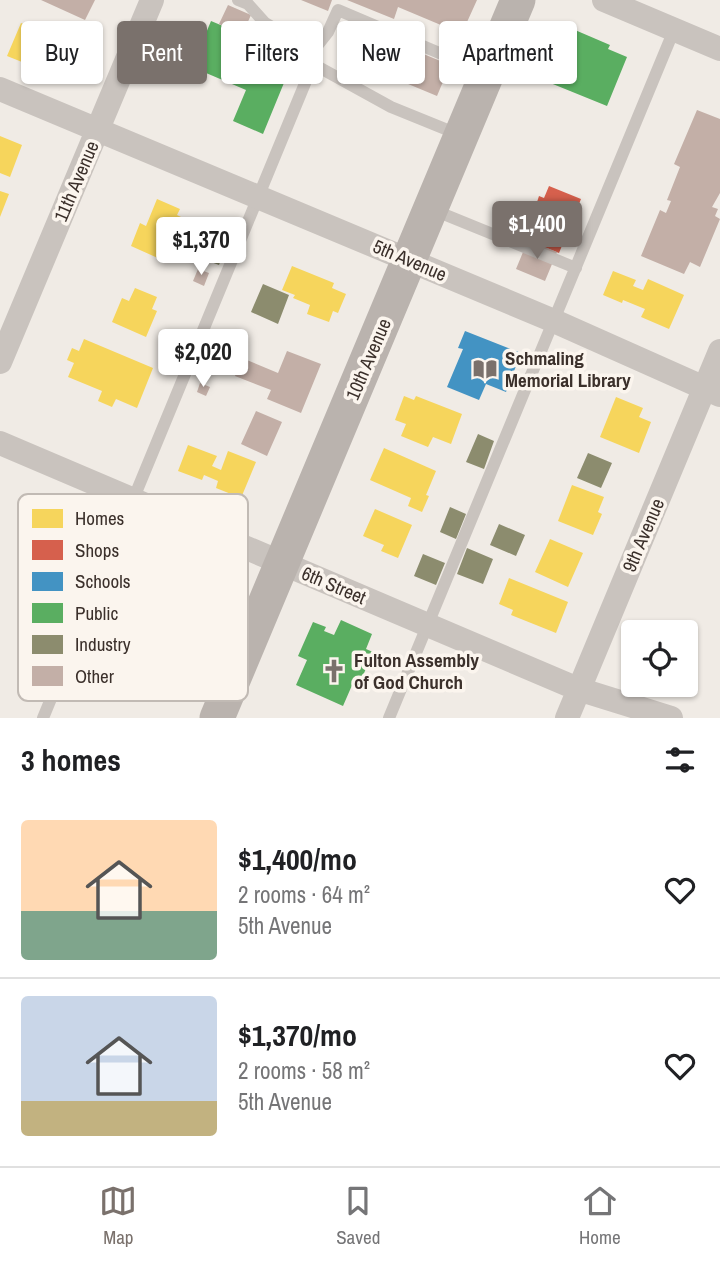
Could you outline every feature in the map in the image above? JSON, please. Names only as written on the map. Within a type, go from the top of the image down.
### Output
[{"type":"street","name":"11th Avenue","points":[[0,362],[152,0]]},
{"type":"street","name":"10th Avenue","points":[[509,21],[518,0]]},
{"type":"street","points":[[604,0],[720,49]]},
{"type":"street","name":"10th Avenue","points":[[248,644],[483,84]]},
{"type":"street","name":"5th Avenue","points":[[0,89],[554,321],[712,392]]},
{"type":"street","name":"9th Avenue","points":[[567,718],[712,392],[720,351]]},
{"type":"street","name":"6th Street","points":[[0,443],[120,494]]},
{"type":"street","name":"6th Street","points":[[248,548],[578,689],[671,718]]},
{"type":"street","name":"10th Avenue","points":[[217,718],[224,701]]},
{"type":"lane","points":[[238,0],[248,4],[263,21]]},
{"type":"lane","points":[[323,40],[340,5],[439,51]]},
{"type":"lane","points":[[389,718],[674,30]]},
{"type":"lane","points":[[323,63],[391,107],[461,136]]},
{"type":"lane","points":[[134,494],[302,84]]},
{"type":"lane","points":[[430,209],[576,268]]},
{"type":"lane","points":[[43,718],[50,701]]},
{"type":"building: Homes","points":[[21,23],[21,62],[7,56]]},
{"type":"building: Homes","points":[[0,136],[22,145],[10,177],[0,173]]},
{"type":"building: Homes","points":[[0,191],[9,194],[0,217]]},
{"type":"building: Homes","points":[[157,199],[180,209],[177,215],[185,219],[170,255],[163,252],[160,259],[131,246],[140,223],[146,226]]},
{"type":"building: Homes","points":[[292,266],[334,283],[332,288],[346,294],[338,313],[333,311],[329,322],[307,314],[310,305],[282,290]]},
{"type":"building: Homes","points":[[613,271],[636,280],[633,286],[643,290],[648,279],[684,295],[669,329],[641,317],[645,309],[603,295]]},
{"type":"building: Homes","points":[[135,288],[157,297],[152,309],[157,311],[146,337],[112,322],[122,298],[129,301]]},
{"type":"building: Homes","points":[[84,339],[153,368],[137,408],[116,399],[112,407],[98,401],[102,391],[68,377],[74,363],[67,360],[72,348],[79,351]]},
{"type":"building: Homes","points":[[404,396],[414,400],[416,396],[462,414],[451,444],[433,437],[428,447],[401,436],[406,424],[395,420]]},
{"type":"building: Homes","points":[[616,397],[643,408],[639,417],[651,422],[639,453],[600,437]]},
{"type":"building: Homes","points":[[188,445],[217,456],[212,466],[221,470],[228,451],[256,462],[243,494],[231,494],[216,488],[218,481],[204,475],[202,480],[178,471]]},
{"type":"building: Homes","points":[[384,448],[436,471],[422,512],[408,506],[411,498],[370,480]]},
{"type":"building: Homes","points":[[572,485],[604,497],[598,512],[602,514],[593,535],[558,521]]},
{"type":"building: Homes","points":[[375,509],[412,525],[398,558],[381,551],[384,545],[363,536]]},
{"type":"building: Homes","points":[[550,539],[583,553],[568,587],[535,572]]},
{"type":"building: Homes","points":[[509,578],[568,602],[556,633],[511,615],[513,610],[499,604]]},
{"type":"building: Shops","points":[[549,186],[581,199],[559,253],[527,240],[540,207],[536,205],[539,196],[544,198]]},
{"type":"building: Schools","name":"Schmaling Memorial Library","points":[[465,331],[521,353],[506,392],[486,384],[479,400],[447,387],[463,349],[458,348]]},
{"type":"building: Public","points":[[211,21],[221,25],[221,79],[207,73],[207,31]]},
{"type":"building: Public","points":[[577,31],[610,45],[608,49],[627,57],[607,106],[553,84],[577,84]]},
{"type":"building: Public","points":[[232,84],[284,84],[263,134],[233,121],[246,90]]},
{"type":"building: Public","name":"Fulton Assembly of God Church","points":[[341,620],[372,634],[366,649],[373,652],[359,685],[353,683],[343,706],[296,685],[307,660],[298,656],[313,622],[326,627],[324,631],[334,635]]},
{"type":"building: Industry","points":[[207,233],[228,242],[219,265],[197,257]]},
{"type":"building: Industry","points":[[263,284],[289,295],[278,324],[251,312]]},
{"type":"building: Industry","points":[[478,434],[494,441],[484,469],[466,462]]},
{"type":"building: Industry","points":[[588,453],[612,463],[601,488],[577,478]]},
{"type":"building: Industry","points":[[450,507],[466,514],[456,539],[440,532]]},
{"type":"building: Industry","points":[[499,524],[525,535],[516,556],[490,545]]},
{"type":"building: Industry","points":[[467,548],[493,559],[483,584],[457,574]]},
{"type":"building: Industry","points":[[423,554],[445,563],[436,585],[414,576]]},
{"type":"building: Other","points":[[41,0],[95,0],[85,20]]},
{"type":"building: Other","points":[[301,0],[332,0],[328,11]]},
{"type":"building: Other","points":[[347,0],[477,0],[468,21],[439,21],[439,24],[398,7],[394,19]]},
{"type":"building: Other","points":[[228,5],[251,15],[248,21],[221,21],[221,25],[219,24]]},
{"type":"building: Other","points":[[425,55],[439,60],[439,84],[442,84],[437,96],[408,84],[425,84]]},
{"type":"building: Other","points":[[697,110],[720,119],[720,193],[712,207],[718,209],[715,216],[720,219],[700,267],[690,262],[684,274],[641,256],[660,210],[666,213],[671,201],[667,200],[680,167],[674,164]]},
{"type":"building: Other","points":[[528,240],[557,252],[545,281],[516,269]]},
{"type":"building: Other","points":[[198,269],[209,273],[204,286],[193,281]]},
{"type":"building: Other","points":[[287,351],[321,364],[301,413],[267,399],[271,390],[235,376],[242,358],[278,373]]},
{"type":"building: Other","points":[[200,383],[210,387],[206,396],[197,392]]},
{"type":"building: Other","points":[[256,411],[282,422],[267,456],[241,444]]},
{"type":"place","name":"Schmaling Memorial Library","points":[[485,369]]},
{"type":"place","name":"Fulton Assembly of God Church","points":[[334,671]]}]
